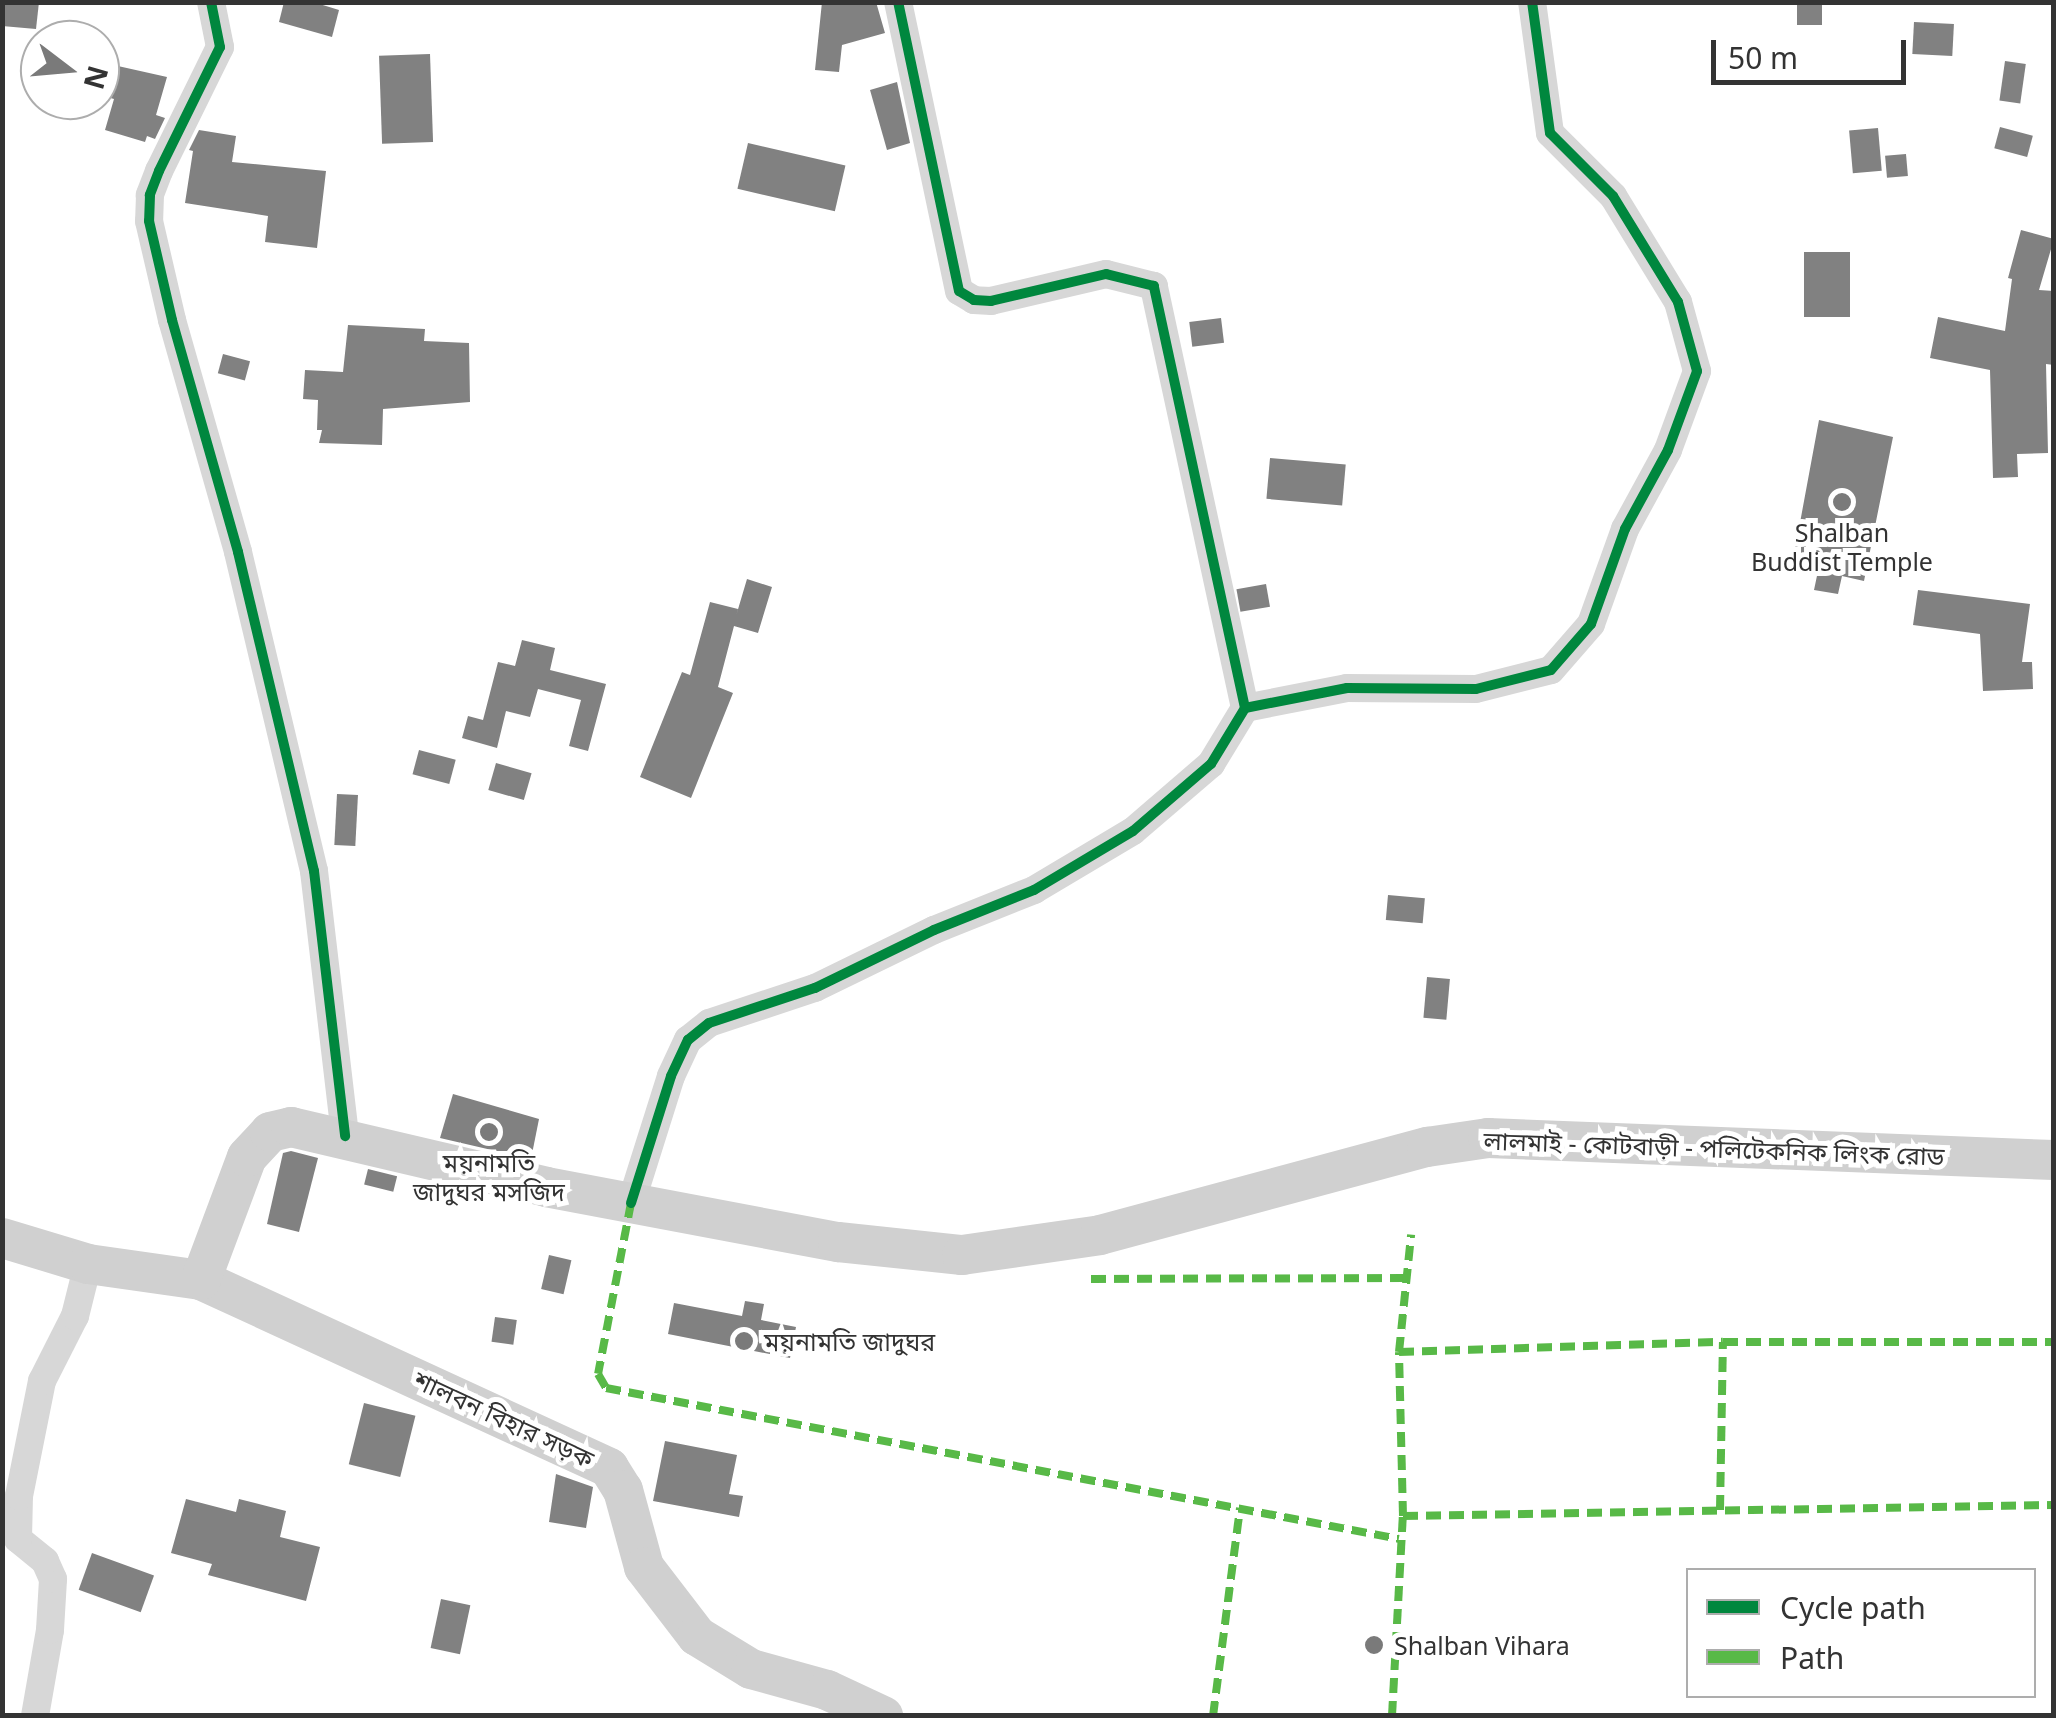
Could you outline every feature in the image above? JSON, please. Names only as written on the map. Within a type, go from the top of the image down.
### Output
[{"type":"main road","name":"লালমাই - কোটবাড়ী - পলিটেকনিক লিংক রোড","points":[[201,1280],[235,1184],[257,1143],[270,1132],[290,1127],[345,1136],[546,1187],[631,1204],[838,1242],[962,1255],[1100,1236],[1427,1146],[1488,1138],[2054,1160]]},
{"type":"main road","points":[[2,1238],[88,1264],[201,1280]]},
{"type":"main road","name":"শালবন বিহার সড়ক","points":[[201,1280],[609,1468],[623,1490],[644,1567],[697,1636],[751,1669],[827,1690],[883,1716]]},
{"type":"street","points":[[211,2],[220,47],[150,195],[149,221],[172,320],[238,552],[314,871],[345,1136]]},
{"type":"street","points":[[631,1204],[672,1076],[688,1040],[709,1023],[815,988],[934,930],[1034,890],[1133,830],[1210,764],[1245,708],[1154,286],[1106,274],[991,302],[974,300],[959,291],[898,2]]},
{"type":"street","points":[[1245,708],[1347,688],[1476,689],[1551,670],[1592,624],[1625,529],[1668,450],[1697,371],[1678,302],[1613,196],[1550,134],[1532,2]]},
{"type":"street","points":[[35,1716],[50,1630],[53,1580],[45,1562],[18,1539],[19,1496],[42,1381],[76,1316],[88,1264]]},
{"type":"building","points":[[2,2],[39,2],[37,20],[20,20],[20,28],[2,26]]},
{"type":"building","points":[[284,2],[313,2],[339,10],[332,37],[279,22]]},
{"type":"building","points":[[822,2],[876,2],[885,33],[842,45],[839,72],[815,70]]},
{"type":"building","points":[[1797,2],[1822,2],[1822,25],[1797,25]]},
{"type":"building","points":[[1914,22],[1954,24],[1952,56],[1912,54]]},
{"type":"building","points":[[430,54],[433,142],[382,144],[379,56]]},
{"type":"building","points":[[2005,61],[2026,64],[2020,104],[1999,101]]},
{"type":"building","points":[[120,66],[167,77],[156,115],[165,118],[155,139],[147,136],[145,142],[105,130],[108,120],[120,120]]},
{"type":"building","points":[[897,82],[910,143],[887,150],[870,90]]},
{"type":"building","points":[[2000,127],[2033,136],[2027,157],[1994,148]]},
{"type":"building","points":[[1878,128],[1882,171],[1853,173],[1849,131]]},
{"type":"building","points":[[199,130],[236,136],[232,162],[326,171],[317,248],[265,242],[268,216],[185,203],[193,151],[189,150]]},
{"type":"building","points":[[748,143],[845,165],[835,211],[737,189]]},
{"type":"building","points":[[1906,154],[1908,176],[1887,178],[1885,156]]},
{"type":"building","points":[[2021,230],[2054,239],[2039,290],[2054,291],[2054,365],[2046,364],[2048,453],[2017,454],[2018,477],[1993,478],[1990,370],[1930,358],[1938,317],[2005,331],[2012,279],[2008,278]]},
{"type":"building","points":[[1804,252],[1850,252],[1850,317],[1804,317]]},
{"type":"building","points":[[1221,318],[1224,343],[1192,347],[1189,322]]},
{"type":"building","points":[[348,325],[425,329],[424,341],[469,343],[470,402],[383,409],[382,445],[319,443],[322,430],[317,430],[318,400],[303,399],[305,370],[343,372]]},
{"type":"building","points":[[223,354],[250,361],[245,381],[218,373]]},
{"type":"building","name":"Shalban Buddist Temple","points":[[1819,420],[1893,437],[1864,581],[1842,576],[1838,594],[1814,590],[1818,571],[1792,566]]},
{"type":"building","points":[[1270,458],[1346,465],[1342,505],[1266,499]]},
{"type":"building","points":[[747,579],[772,587],[758,633],[734,626],[718,687],[733,693],[691,798],[640,777],[682,672],[690,675],[710,602],[738,609],[736,616]]},
{"type":"building","points":[[1266,584],[1270,607],[1240,612],[1236,589]]},
{"type":"building","points":[[1918,590],[2030,604],[2022,662],[2032,662],[2033,689],[1983,691],[1980,634],[1913,625]]},
{"type":"building","points":[[522,640],[555,648],[550,670],[606,684],[588,751],[569,746],[581,700],[538,689],[530,717],[506,711],[497,748],[462,738],[468,716],[483,720],[498,662],[515,666]]},
{"type":"building","points":[[419,750],[456,760],[449,784],[413,774]]},
{"type":"building","points":[[496,763],[532,773],[524,800],[488,790]]},
{"type":"building","points":[[337,794],[358,795],[355,846],[334,845]]},
{"type":"building","points":[[1388,895],[1425,898],[1423,923],[1386,920]]},
{"type":"building","points":[[1427,977],[1450,979],[1446,1020],[1423,1018]]},
{"type":"building","name":"ময়নামতি জাদুঘর মসজিদ","points":[[453,1094],[539,1119],[531,1159],[440,1138]]},
{"type":"building","points":[[291,1151],[318,1158],[299,1232],[267,1224],[283,1153]]},
{"type":"building","points":[[368,1169],[397,1176],[393,1192],[364,1185]]},
{"type":"building","points":[[549,1255],[571,1260],[564,1294],[541,1289]]},
{"type":"building","points":[[745,1301],[764,1304],[761,1320],[796,1327],[790,1358],[668,1334],[674,1303],[742,1316]]},
{"type":"building","points":[[495,1317],[517,1320],[513,1345],[492,1342]]},
{"type":"building","points":[[364,1403],[415,1416],[400,1477],[349,1464]]},
{"type":"building","points":[[665,1441],[737,1455],[729,1494],[743,1496],[739,1517],[653,1501]]},
{"type":"building","points":[[556,1474],[593,1487],[586,1528],[549,1522]]},
{"type":"building","points":[[186,1499],[236,1512],[239,1499],[286,1511],[280,1537],[320,1547],[306,1601],[208,1575],[212,1564],[171,1553]]},
{"type":"building","points":[[92,1553],[154,1576],[141,1612],[79,1590]]},
{"type":"building","points":[[441,1599],[470,1605],[460,1654],[431,1648]]},
{"type":"marked path","points":[[631,1203],[598,1374],[606,1388],[1399,1539]]},
{"type":"marked path","points":[[1392,1716],[1403,1516],[1399,1352],[1411,1235]]},
{"type":"marked path","points":[[1091,1279],[1406,1278]]},
{"type":"marked path","points":[[1399,1352],[1723,1342],[2054,1342]]},
{"type":"marked path","points":[[1720,1510],[1723,1342]]},
{"type":"marked path","points":[[1403,1516],[2054,1505]]},
{"type":"marked path","points":[[1213,1716],[1240,1508]]},
{"type":"cycle path","points":[[211,2],[220,47],[159,171],[150,195],[149,221],[172,320],[238,552],[314,871],[345,1136]]},
{"type":"cycle path","points":[[631,1203],[671,1076],[688,1040],[709,1023],[815,988],[934,930],[1034,890],[1133,831],[1211,764],[1245,708],[1154,286],[1106,274],[991,301],[974,300],[959,291],[898,2]]},
{"type":"cycle path","points":[[1245,708],[1347,688],[1476,689],[1551,670],[1591,624],[1625,529],[1668,450],[1697,371],[1678,302],[1613,196],[1550,133],[1532,2]]},
{"type":"place","name":"Shalban Buddist Temple","points":[[1842,502]]},
{"type":"place","name":"ময়নামতি জাদুঘর মসজিদ","points":[[489,1132]]},
{"type":"place","name":"ময়নামতি জাদুঘর","points":[[744,1341]]},
{"type":"place","name":"Shalban Vihara","points":[[1374,1645]]}]
